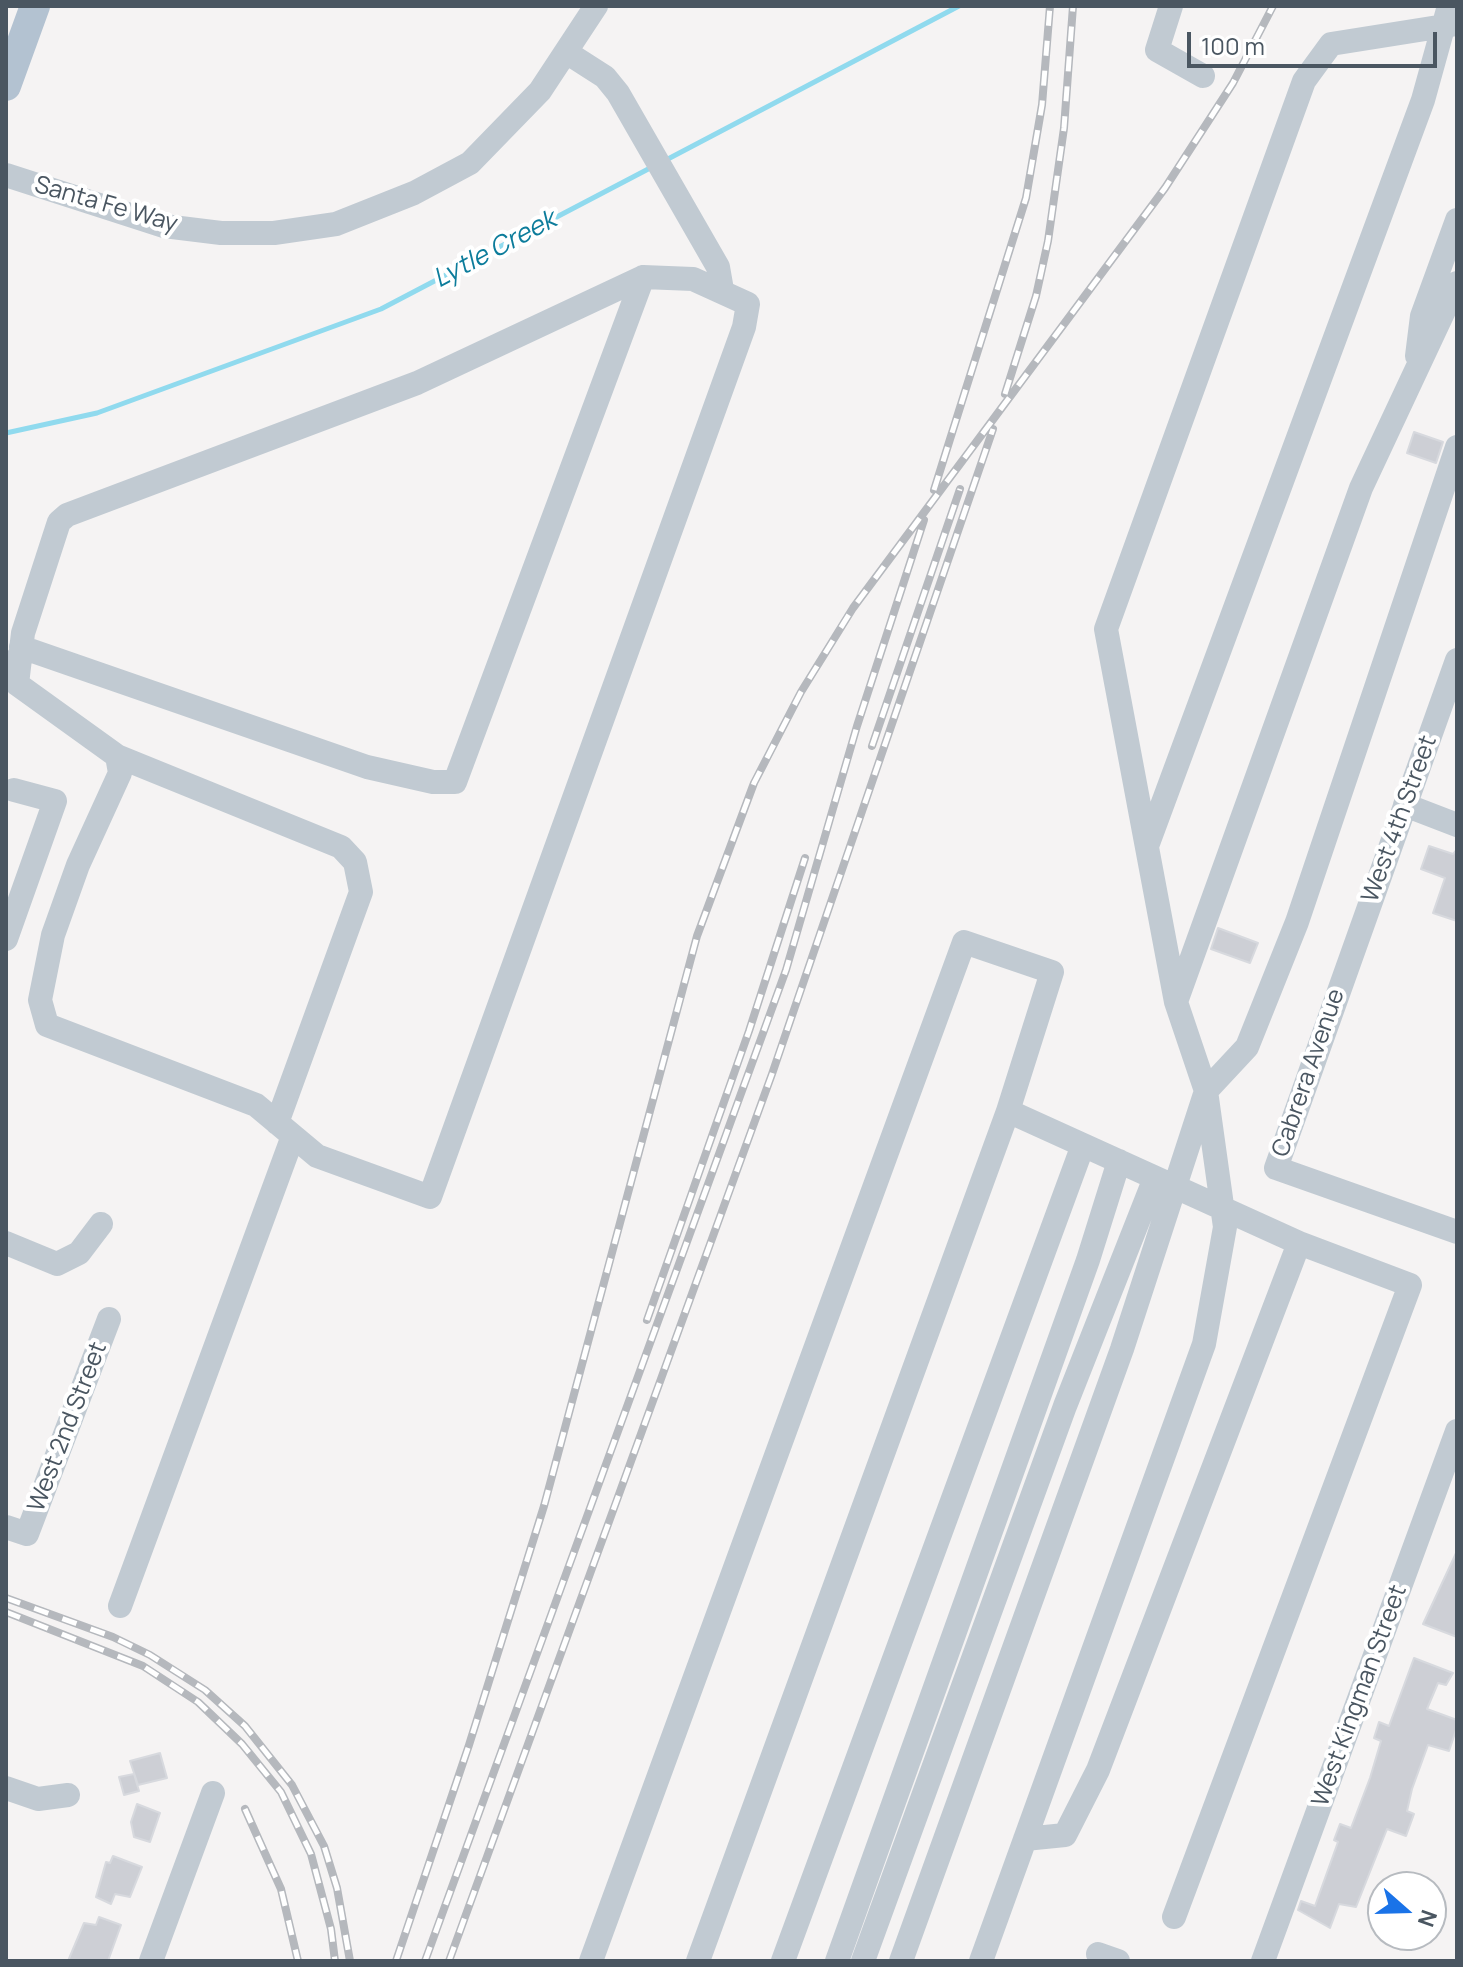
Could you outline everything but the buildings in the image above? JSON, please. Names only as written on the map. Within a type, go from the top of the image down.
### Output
[{"type":"main road","points":[[6,86],[35,6]]},
{"type":"street","name":"Santa Fe Way","points":[[6,175],[164,226],[221,233],[274,233],[336,224],[414,193],[470,163],[540,91],[596,6]]},
{"type":"street","points":[[1171,6],[1157,50],[1203,76]]},
{"type":"street","points":[[1429,6],[1429,12],[1450,19]]},
{"type":"street","points":[[1147,846],[1402,159],[1450,19]]},
{"type":"street","points":[[981,1961],[1204,1344],[1225,1227],[1206,1091],[1176,1002],[1106,629],[1304,81],[1331,44],[1450,19]]},
{"type":"street","points":[[566,52],[605,77],[632,116],[718,267],[722,290]]},
{"type":"street","points":[[1414,374],[1422,316],[1457,220]]},
{"type":"street","points":[[12,671],[367,767],[433,782],[455,782],[643,277]]},
{"type":"street","points":[[12,671],[59,522],[67,515],[417,383],[643,277],[693,279],[748,304],[744,327],[430,1197],[317,1156],[256,1105],[47,1025],[40,1000],[44,969],[85,849],[120,773],[117,756]]},
{"type":"street","points":[[1176,1002],[1361,488],[1457,283]]},
{"type":"street","points":[[863,1961],[1065,1406],[1206,1091],[1247,1047],[1297,922],[1457,447]]},
{"type":"street","name":"West 4th Street","points":[[1359,932],[1405,805],[1448,715],[1457,662]]},
{"type":"street","points":[[12,671],[117,756],[341,847],[355,862],[361,892],[285,1130],[120,1606]]},
{"type":"street","points":[[6,939],[55,801],[9,796]]},
{"type":"street","points":[[1405,805],[1457,825]]},
{"type":"street","points":[[43,834],[85,849]]},
{"type":"street","name":"Cabrera Avenue","points":[[1359,932],[1276,1168],[1457,1232]]},
{"type":"street","points":[[591,1961],[964,942],[1052,972],[1008,1111],[698,1961]]},
{"type":"street","points":[[1008,1111],[1299,1243],[1410,1285],[1174,1917]]},
{"type":"street","points":[[783,1961],[1083,1145]]},
{"type":"street","points":[[837,1961],[1083,1274],[1119,1161]]},
{"type":"street","points":[[901,1961],[1122,1349],[1164,1182]]},
{"type":"street","points":[[6,1243],[57,1264],[79,1253],[101,1224]]},
{"type":"street","points":[[1025,1839],[1065,1835],[1098,1770],[1299,1243]]},
{"type":"street","name":"West 2nd Street","points":[[16,1531],[109,1319]]},
{"type":"street","name":"West Kingman Street","points":[[1263,1961],[1457,1431]]},
{"type":"street","points":[[6,1788],[38,1799],[68,1795]]},
{"type":"street","points":[[151,1961],[213,1793]]},
{"type":"waterway","name":"Lytle Creek","points":[[666,160],[959,6]]},
{"type":"waterway","name":"Lytle Creek","points":[[6,433],[97,413],[381,309],[654,166]]},
{"type":"railway","points":[[934,490],[1026,198],[1042,105],[1050,6]]},
{"type":"railway","points":[[1005,394],[1036,296],[1048,241],[1064,128],[1073,6]]},
{"type":"railway","points":[[396,1961],[469,1745],[544,1506],[697,936],[754,783],[801,692],[853,608],[1165,188],[1233,83],[1273,6]]},
{"type":"railway","points":[[449,1961],[772,1074],[993,429]]},
{"type":"railway","points":[[872,746],[960,489]]},
{"type":"railway","points":[[425,1961],[786,970],[857,726],[924,520]]},
{"type":"railway","points":[[647,1320],[749,1031],[805,858]]},
{"type":"railway","points":[[6,1598],[113,1637],[150,1655],[205,1690],[245,1726],[292,1785],[324,1846],[337,1888],[350,1961]]},
{"type":"railway","points":[[6,1612],[143,1666],[198,1702],[242,1744],[281,1792],[311,1854],[331,1929],[335,1961]]},
{"type":"railway","points":[[245,1809],[281,1889],[298,1961]]}]
